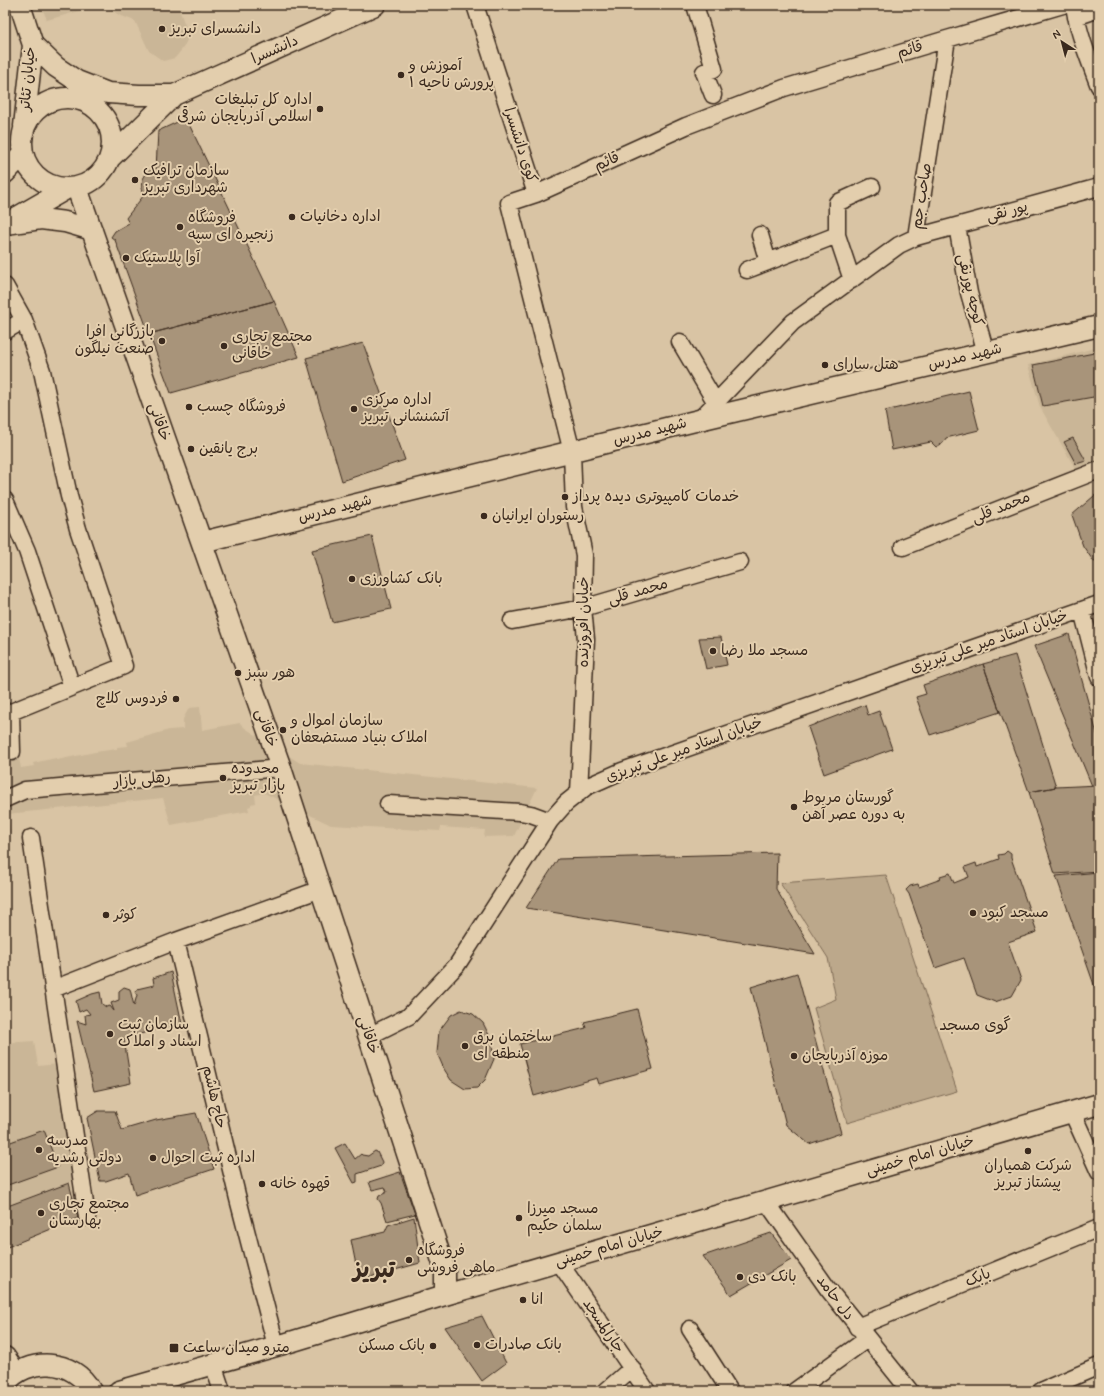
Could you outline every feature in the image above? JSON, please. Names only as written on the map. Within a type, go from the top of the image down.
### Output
[{"type":"main road","name":"خیابان تئاتر","points":[[20,5],[33,45],[24,130]]},
{"type":"main road","name":"دانشسرا","points":[[174,95],[375,5]]},
{"type":"main road","points":[[33,45],[56,67],[77,81],[108,93],[174,95]]},
{"type":"main road","points":[[111,157],[174,95]]},
{"type":"main road","points":[[5,224],[72,188],[89,184],[106,167],[111,157],[113,145],[112,133],[101,112],[80,100],[69,98],[57,99],[46,103],[36,110],[28,120],[24,130],[22,142],[23,154],[27,165],[38,178],[54,187],[72,188]]},
{"type":"main road","points":[[5,173],[23,154]]},
{"type":"main road","name":"خاقانی","points":[[72,188],[92,230],[281,768],[445,1270],[445,1295]]},
{"type":"main road","points":[[5,224],[41,219],[65,222],[92,230]]},
{"type":"main road","name":"شهید مدرس","points":[[202,542],[699,420],[1099,326]]},
{"type":"main road","name":"خیابان امام خمینی","points":[[119,1391],[1099,1104]]},
{"type":"main road","points":[[5,1356],[11,1379],[28,1367],[41,1364],[55,1365],[68,1369],[79,1376],[91,1391]]},
{"type":"street","name":"کوی دانشسرا","points":[[475,5],[536,194]]},
{"type":"street","points":[[695,5],[714,69],[704,72],[713,95]]},
{"type":"street","points":[[947,39],[1063,5]]},
{"type":"street","points":[[1099,9],[1075,11],[1088,59],[1099,86]]},
{"type":"street","name":"قائم","points":[[572,452],[509,203],[536,194],[686,126],[784,88],[947,39]]},
{"type":"street","name":"صاحب جم","points":[[699,420],[794,322],[899,245],[916,237],[947,39]]},
{"type":"street","name":"پور نقی","points":[[916,237],[1099,187]]},
{"type":"street","points":[[852,280],[837,235],[837,203],[872,188]]},
{"type":"street","name":"کوچه پورنقی","points":[[957,226],[969,293],[986,353]]},
{"type":"street","points":[[760,235],[768,262]]},
{"type":"street","points":[[747,270],[837,235]]},
{"type":"street","points":[[5,286],[24,320],[42,371],[69,496],[78,529],[124,666],[11,712],[12,752]]},
{"type":"street","points":[[5,331],[24,320]]},
{"type":"street","points":[[680,342],[716,403]]},
{"type":"street","name":"خیابان افروزنده","points":[[572,452],[574,507],[584,555],[583,608],[586,639],[579,793]]},
{"type":"street","name":"محمد قلی","points":[[903,547],[1099,470]]},
{"type":"street","points":[[5,500],[27,551],[72,687]]},
{"type":"street","name":"محمد قلی","points":[[512,620],[583,608],[740,562]]},
{"type":"street","name":"خیابان استاد میر علی تبریزی","points":[[369,1036],[409,1016],[457,965],[550,821],[566,803],[586,787],[622,771],[1099,604]]},
{"type":"street","points":[[1082,610],[1099,677]]},
{"type":"street","name":"رهلی بازار","points":[[5,799],[25,790],[281,768]]},
{"type":"street","points":[[388,804],[520,812],[531,814],[550,821]]},
{"type":"street","points":[[31,838],[87,1217]]},
{"type":"street","points":[[53,989],[176,941],[320,889]]},
{"type":"street","name":"حاج هاشم","points":[[176,941],[238,1199],[276,1346]]},
{"type":"street","points":[[1072,1112],[1099,1172]]},
{"type":"street","name":"دل حامد","points":[[766,1201],[803,1255],[906,1390]]},
{"type":"street","name":"بابک","points":[[795,1391],[862,1333],[1099,1228]]},
{"type":"street","name":"جارالمسجد","points":[[559,1262],[647,1391]]},
{"type":"street","points":[[690,1329],[730,1391]]},
{"type":"street","points":[[213,1364],[222,1391]]},
{"type":"street","points":[[1041,1391],[1099,1366]]},
{"type":"street","points":[[606,1391],[632,1368]]},
{"type":"shaded area","points":[[41,5],[101,5],[47,20]]},
{"type":"shaded area","name":"دانشسرای تبریز","points":[[104,5],[187,5],[179,9],[189,36],[183,48],[175,58],[163,61],[149,51],[135,21],[119,15]]},
{"type":"shaded area","points":[[1099,347],[1099,461],[1076,470],[1040,407],[1028,365]]},
{"type":"shaded area","name":"محدوده بازار تبریز","points":[[200,707],[202,730],[240,723],[245,728],[300,763],[537,788],[514,836],[484,837],[485,830],[441,827],[440,831],[331,825],[264,793],[255,795],[256,803],[251,804],[251,806],[248,807],[249,811],[171,825],[163,798],[7,814],[11,833],[5,834],[5,760],[19,759],[21,768],[34,766],[33,763],[56,758],[57,760],[117,749],[117,747],[128,746],[127,742],[169,730],[183,729],[183,719],[189,708]]},
{"type":"shaded area","points":[[886,875],[957,1091],[847,1123],[814,1008],[836,999],[828,958],[780,883]]},
{"type":"shaded area","name":"مدرسه دولتی رشدیه","points":[[34,1041],[38,1066],[58,1064],[78,1179],[5,1207],[5,1043]]},
{"type":"building","name":"فروشگاه زنجیره ای سپه","points":[[186,118],[274,301],[149,334],[115,240],[111,237],[115,231],[129,223],[126,218],[144,195],[142,188],[143,179],[147,172],[156,169],[158,131]]},
{"type":"building","name":"مجتمع تجاری خاقانی","points":[[274,301],[299,357],[171,393],[149,334]]},
{"type":"building","name":"اداره مرکزی آتشنشانی تبریز","points":[[363,343],[405,460],[342,481],[306,358]]},
{"type":"building","points":[[1099,352],[1099,396],[1043,406],[1033,365]]},
{"type":"building","points":[[969,391],[979,430],[946,438],[943,443],[936,447],[931,442],[892,450],[885,411]]},
{"type":"building","points":[[1073,438],[1086,461],[1076,464],[1064,442]]},
{"type":"building","points":[[1099,494],[1099,560],[1094,562],[1083,546],[1072,515],[1094,496]]},
{"type":"building","name":"بانک کشاورزی","points":[[372,536],[391,609],[332,622],[312,550]]},
{"type":"building","points":[[1069,634],[1099,741],[1099,785],[1092,786],[1034,646]]},
{"type":"building","name":"مسجد ملا رضا","points":[[721,637],[727,665],[706,669],[699,638]]},
{"type":"building","points":[[1015,655],[1056,787],[1029,792],[983,664]]},
{"type":"building","points":[[983,664],[1000,712],[930,735],[916,697],[926,694],[923,685]]},
{"type":"building","points":[[865,705],[868,715],[879,711],[892,749],[824,774],[808,727]]},
{"type":"building","points":[[1099,785],[1099,871],[1055,874],[1029,792],[1056,787]]},
{"type":"building","name":"مسجد کبود","points":[[1007,851],[1011,854],[1011,858],[1037,932],[1008,942],[1021,980],[1012,996],[995,1002],[977,995],[964,958],[935,968],[909,894],[906,890],[910,886],[918,884],[919,887],[941,879],[940,876],[950,873],[954,883],[969,877],[965,867],[976,863],[977,867],[999,859],[998,855],[1004,854]]},
{"type":"building","points":[[777,853],[776,889],[815,954],[526,908],[558,859]]},
{"type":"building","points":[[1099,872],[1099,999],[1056,876]]},
{"type":"building","name":"سازمان ثبت اسناد و املاک","points":[[171,972],[182,1024],[157,1029],[124,1039],[131,1083],[94,1091],[77,1021],[86,1024],[85,1015],[90,1014],[86,1009],[79,1012],[76,1001],[100,992],[102,1004],[106,1007],[110,1006],[114,1011],[111,1003],[119,1000],[119,991],[124,987],[130,989],[134,1006],[137,995],[135,992],[137,989],[154,985],[153,978]]},
{"type":"building","name":"موزه آذربایجان","points":[[797,973],[841,1133],[809,1144],[786,1125],[751,987]]},
{"type":"building","points":[[637,1009],[653,1069],[599,1084],[597,1078],[534,1096],[520,1044],[586,1028],[584,1022]]},
{"type":"building","name":"ساختمان برق منطقه ای","points":[[461,1010],[473,1014],[483,1023],[491,1039],[494,1059],[485,1080],[477,1088],[465,1089],[451,1080],[437,1053],[439,1031],[451,1015]]},
{"type":"building","name":"اداره ثبت احوال","points":[[98,1111],[115,1111],[122,1130],[156,1120],[196,1113],[214,1169],[135,1195],[129,1173],[106,1181],[100,1181],[87,1118]]},
{"type":"building","points":[[44,1130],[58,1167],[5,1186],[5,1144]]},
{"type":"building","points":[[345,1143],[355,1159],[361,1154],[368,1156],[375,1151],[377,1152],[382,1162],[381,1166],[357,1174],[357,1182],[354,1183],[335,1148]]},
{"type":"building","points":[[400,1172],[415,1214],[387,1221],[381,1203],[378,1199],[379,1196],[387,1192],[385,1187],[372,1190],[369,1182]]},
{"type":"building","name":"مجتمع تجاری بهارستان","points":[[69,1183],[78,1218],[5,1248],[5,1207]]},
{"type":"building","points":[[414,1217],[420,1263],[359,1280],[351,1240],[385,1232],[388,1225]]},
{"type":"building","name":"بانک دی","points":[[771,1233],[791,1260],[731,1295],[703,1256]]},
{"type":"building","name":"بانک صادرات","points":[[482,1316],[506,1363],[482,1381],[445,1327]]},
{"type":"place","name":"دانشسرای تبریز","points":[[162,29]]},
{"type":"place","name":"آموزش و پرورش ناحیه ۱","points":[[401,75]]},
{"type":"place","name":"اداره کل تبلیغات اسلامی آذربایجان شرقی","points":[[320,109]]},
{"type":"place","name":"سازمان ترافیک شهرداری تبریز","points":[[135,180]]},
{"type":"place","name":"اداره دخانیات","points":[[292,217]]},
{"type":"place","name":"فروشگاه زنجیره ای سپه","points":[[180,227]]},
{"type":"place","name":"آوا پلاستیک","points":[[126,258]]},
{"type":"place","name":"بازرگانی افرا صنعت نیلگون","points":[[162,341]]},
{"type":"place","name":"مجتمع تجاری خاقانی","points":[[224,346]]},
{"type":"place","name":"هتل سارای","points":[[825,365]]},
{"type":"place","name":"فروشگاه چسب","points":[[189,407]]},
{"type":"place","name":"اداره مرکزی آتشنشانی تبریز","points":[[354,409]]},
{"type":"place","name":"برج یانقین","points":[[191,449]]},
{"type":"place","name":"خدمات کامپیوتری دیده پرداز","points":[[565,497]]},
{"type":"place","name":"رستوران ایرانیان","points":[[484,516]]},
{"type":"place","name":"بانک کشاورزی","points":[[352,579]]},
{"type":"place","name":"مسجد ملا رضا","points":[[713,651]]},
{"type":"place","name":"هور سبز","points":[[238,673]]},
{"type":"place","name":"فردوس کلاچ","points":[[176,699]]},
{"type":"place","name":"سازمان اموال و املاک بنیاد مستضعفان","points":[[283,730]]},
{"type":"place","name":"محدوده بازار تبریز","points":[[223,778]]},
{"type":"place","name":"گورستان مربوط به دوره عصر آهن","points":[[794,807]]},
{"type":"place","name":"مسجد کبود","points":[[973,913]]},
{"type":"place","name":"کوثر","points":[[106,915]]},
{"type":"place","name":"سازمان ثبت اسناد و املاک","points":[[110,1034]]},
{"type":"place","name":"ساختمان برق منطقه ای","points":[[465,1046]]},
{"type":"place","name":"موزه آذربایجان","points":[[794,1056]]},
{"type":"place","name":"مدرسه دولتی رشدیه","points":[[39,1150]]},
{"type":"place","name":"شرکت همیاران پیشتاز تبریز","points":[[1028,1151]]},
{"type":"place","name":"اداره ثبت احوال","points":[[153,1158]]},
{"type":"place","name":"قهوه خانه","points":[[262,1184]]},
{"type":"place","name":"مجتمع تجاری بهارستان","points":[[41,1213]]},
{"type":"place","name":"مسجد میرزا سلمان حکیم","points":[[519,1218]]},
{"type":"place","name":"فروشگاه ماهی فروشی","points":[[409,1260]]},
{"type":"place","name":"بانک دی","points":[[740,1277]]},
{"type":"place","name":"انا","points":[[523,1300]]},
{"type":"place","name":"بانک صادرات","points":[[477,1345]]},
{"type":"place","name":"بانک مسکن","points":[[433,1346]]},
{"type":"place","name":"مترو میدان ساعت","points":[[174,1348]]},
{"type":"district","name":"گوی مسجد","points":[[975,1025]]},
{"type":"district","name":"تبریز","points":[[374,1271]]}]
